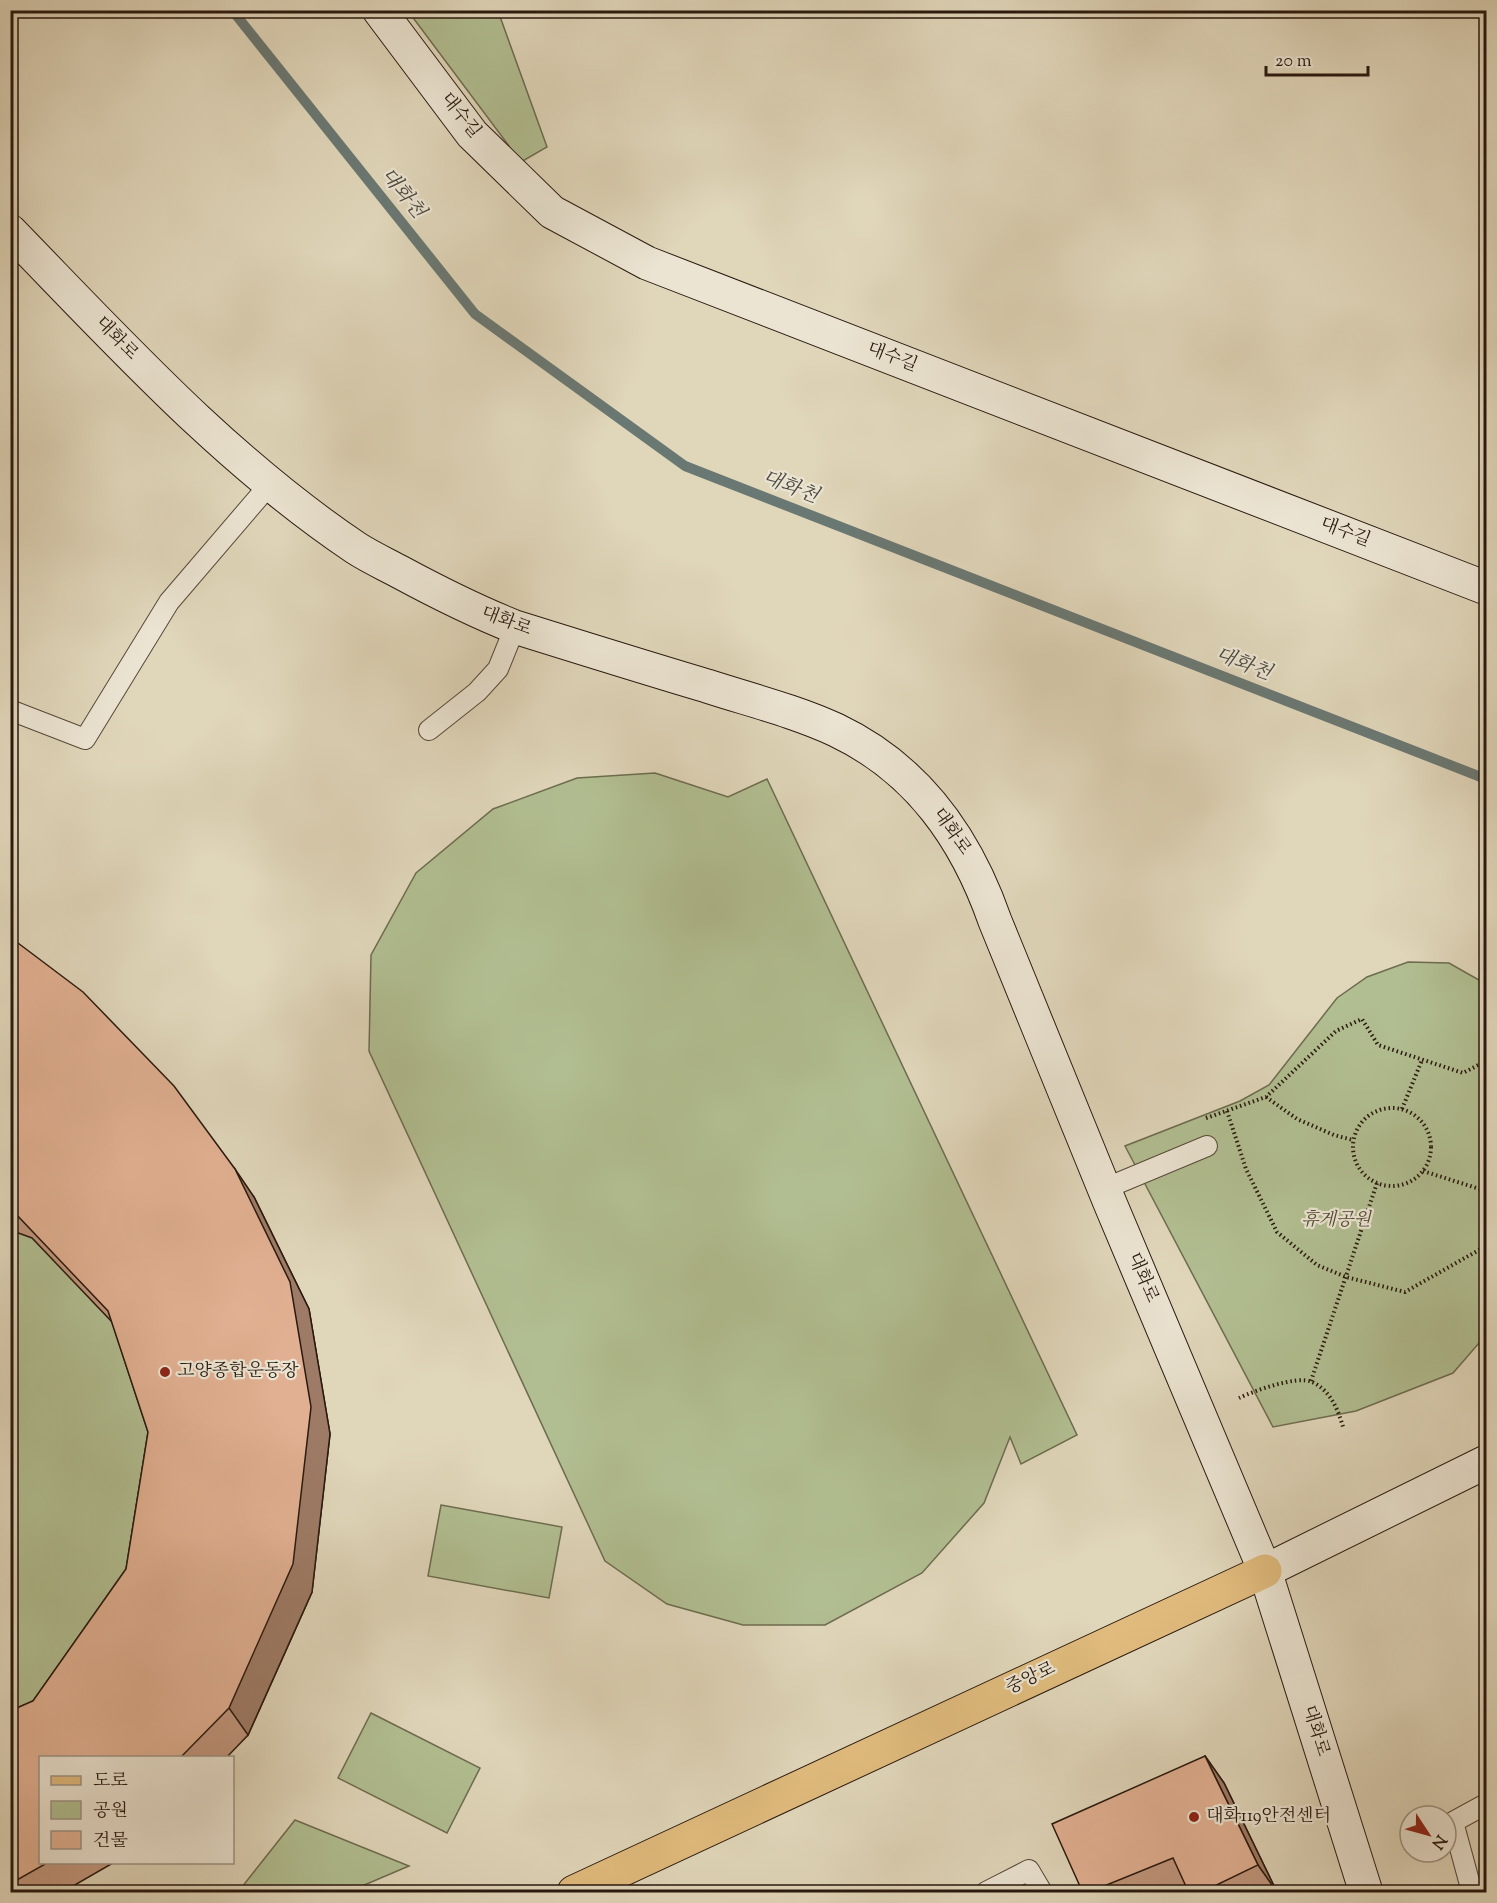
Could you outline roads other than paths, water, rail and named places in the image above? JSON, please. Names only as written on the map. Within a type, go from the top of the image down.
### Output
[{"type":"main road","name":"중앙로","points":[[574,1893],[1265,1571]]},
{"type":"street","name":"대수길","points":[[379,10],[472,134],[552,212],[647,263],[1486,588]]},
{"type":"street","name":"대화로","points":[[10,231],[190,414],[232,453],[358,549],[443,594],[515,627],[775,707],[836,730],[863,745],[899,771],[926,797],[951,829],[984,888],[995,921],[1104,1189],[1265,1571],[1366,1893]]},
{"type":"street","name":"중앙로","points":[[1265,1571],[1486,1462]]},
{"type":"lane","points":[[10,710],[85,739],[169,602],[270,484]]},
{"type":"lane","points":[[429,730],[477,692],[498,669],[515,627]]},
{"type":"lane","points":[[1104,1189],[1208,1146]]},
{"type":"lane","points":[[1472,1893],[1453,1821],[1486,1804]]},
{"type":"lane","points":[[986,1893],[1029,1870],[1041,1893]]},
{"type":"waterway","name":"대화천","points":[[232,10],[475,314],[685,466],[1486,779]]},
{"type":"place","name":"고양종합운동장","points":[[165,1372]]},
{"type":"place","name":"대화119안전센터","points":[[1194,1817]]},
{"type":"park label","name":"휴게공원","points":[[1336,1221]]}]
